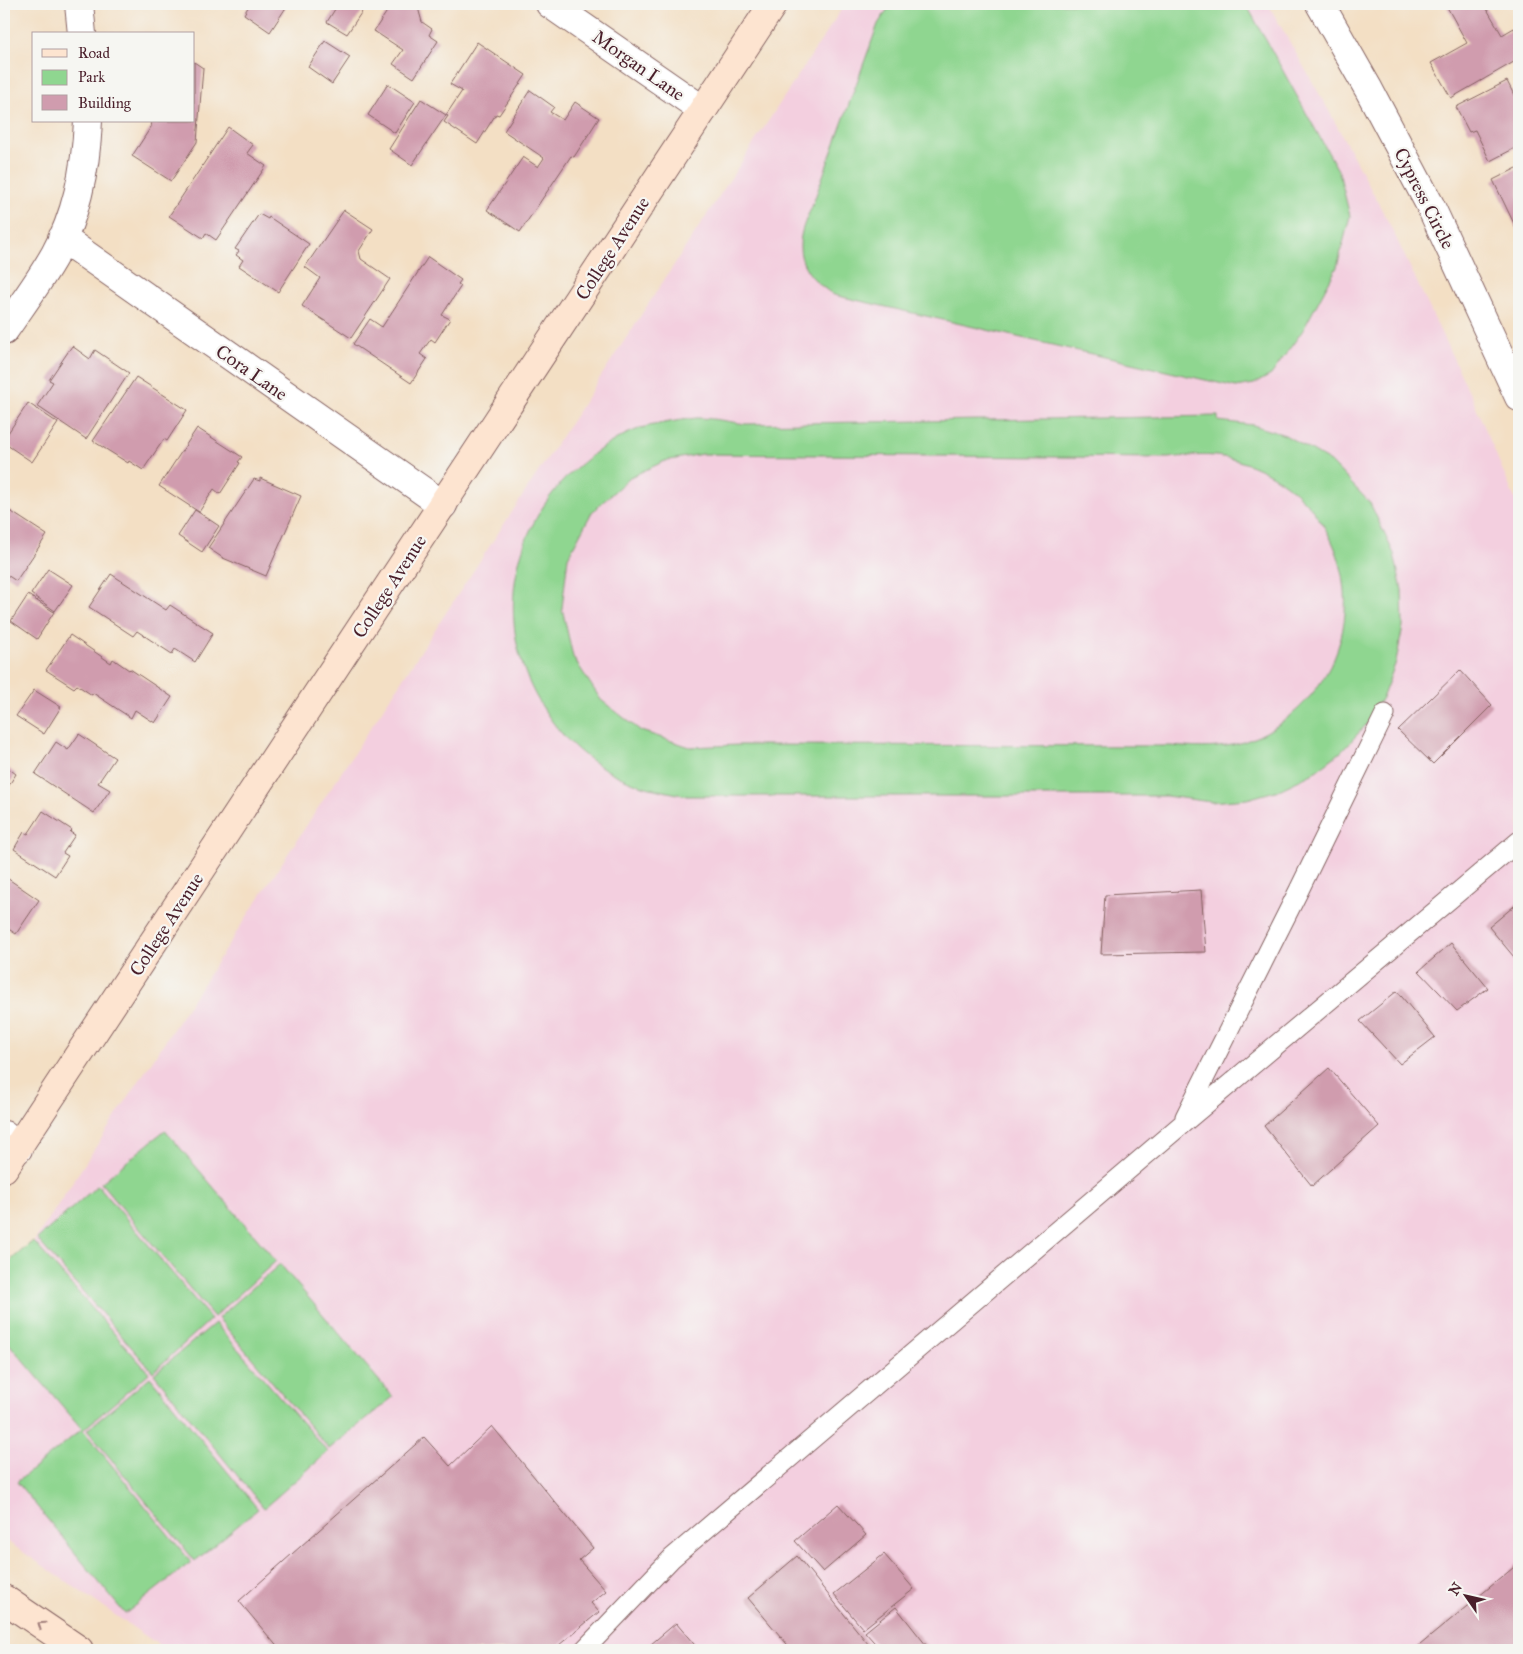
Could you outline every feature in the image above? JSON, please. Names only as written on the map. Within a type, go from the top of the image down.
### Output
[{"type":"street","points":[[79,4],[82,32]]},
{"type":"street","name":"Morgan Lane","points":[[550,4],[703,110]]},
{"type":"street","name":"College Avenue","points":[[8,1151],[442,505],[774,4]]},
{"type":"street","name":"Cypress Circle","points":[[1320,4],[1370,90],[1430,204],[1519,397]]},
{"type":"street","points":[[4,331],[54,254],[62,238],[78,196],[87,151],[88,122]]},
{"type":"street","name":"Cora Lane","points":[[62,238],[442,505]]},
{"type":"street","points":[[4,1599],[79,1650]]},
{"type":"lane","points":[[1182,1125],[1385,714]]},
{"type":"lane","points":[[584,1650],[672,1558],[1519,841]]},
{"type":"shaded area","points":[[845,4],[1268,4],[1329,111],[1390,225],[1473,400],[1519,509],[1519,1650],[166,1650],[4,1539],[4,1287]]},
{"type":"green space","points":[[891,4],[1246,4],[1339,172],[1350,216],[1337,267],[1303,330],[1271,375],[1254,384],[1236,387],[834,295],[812,277],[801,258],[801,235],[878,24]]},
{"type":"green space","points":[[1218,416],[1218,421],[1253,425],[1285,435],[1331,462],[1370,503],[1394,554],[1402,590],[1403,626],[1396,662],[1383,696],[1366,725],[1341,752],[1312,774],[1279,790],[1247,799],[1211,802],[1166,796],[687,796],[650,788],[623,779],[590,760],[567,739],[545,711],[527,677],[517,642],[513,606],[517,570],[528,536],[545,504],[568,475],[598,451],[620,437],[645,427],[697,418],[746,424]],"holes":[[[702,454],[1224,457],[1271,475],[1303,499],[1326,530],[1340,564],[1345,602],[1340,640],[1325,676],[1291,715],[1276,727],[1250,740],[1225,746],[1202,748],[1172,746],[739,745],[690,747],[641,731],[601,700],[573,657],[562,608],[568,557],[592,512],[630,477],[665,461]]]},
{"type":"green space","points":[[165,1130],[276,1261],[214,1317],[101,1183]]},
{"type":"green space","points":[[98,1185],[211,1319],[153,1372],[37,1239]]},
{"type":"green space","points":[[33,1241],[149,1373],[83,1430],[191,1562],[125,1614],[17,1482],[82,1429],[4,1338],[4,1266]]},
{"type":"green space","points":[[280,1264],[393,1397],[329,1449],[218,1318]]},
{"type":"green space","points":[[215,1323],[328,1452],[264,1508],[154,1374]]},
{"type":"green space","points":[[150,1377],[258,1509],[195,1561],[87,1430]]},
{"type":"building","points":[[250,4],[284,4],[287,6],[270,32],[244,14]]},
{"type":"building","points":[[334,4],[367,4],[347,34],[327,22],[337,6]]},
{"type":"building","points":[[392,4],[417,4],[422,22],[432,29],[429,35],[438,41],[414,78],[393,64],[403,50],[374,31]]},
{"type":"building","points":[[1452,4],[1484,4],[1502,35],[1514,28],[1519,38],[1519,59],[1451,98],[1431,63],[1467,43],[1447,7]]},
{"type":"building","points":[[325,41],[350,57],[332,84],[308,67]]},
{"type":"building","points":[[477,42],[526,75],[499,115],[496,114],[477,144],[444,122],[448,116],[446,115],[462,91],[450,84]]},
{"type":"building","points":[[195,63],[203,68],[197,142],[171,181],[132,156],[151,127],[152,122],[195,122]]},
{"type":"building","points":[[1507,81],[1519,105],[1519,146],[1490,161],[1475,130],[1469,132],[1456,107]]},
{"type":"building","points":[[388,84],[415,102],[395,133],[368,115]]},
{"type":"building","points":[[530,90],[554,107],[550,112],[563,120],[575,102],[599,118],[574,157],[571,156],[520,232],[487,210],[523,157],[538,167],[544,158],[504,131]]},
{"type":"building","points":[[421,99],[446,115],[412,165],[389,149]]},
{"type":"building","points":[[228,127],[253,145],[247,153],[266,166],[216,240],[206,233],[203,238],[169,216]]},
{"type":"building","points":[[1519,167],[1519,234],[1493,180]]},
{"type":"building","points":[[344,210],[373,229],[359,251],[361,259],[390,279],[351,338],[302,306],[320,278],[305,267]]},
{"type":"building","points":[[259,214],[268,219],[269,217],[309,244],[278,292],[239,266],[243,260],[236,255],[239,251],[235,249]]},
{"type":"building","points":[[428,257],[461,280],[458,284],[461,286],[442,315],[450,319],[435,342],[431,339],[420,354],[427,359],[411,383],[353,344],[370,319],[382,327]]},
{"type":"building","points":[[72,346],[90,359],[95,350],[129,373],[86,439],[37,406],[53,382],[49,380]]},
{"type":"building","points":[[136,377],[187,410],[167,441],[164,439],[143,470],[93,441]]},
{"type":"building","points":[[28,403],[58,423],[32,462],[4,443],[4,439]]},
{"type":"building","points":[[197,428],[242,457],[220,494],[214,489],[199,512],[159,486]]},
{"type":"building","points":[[260,478],[301,496],[266,576],[223,558],[208,548],[254,479],[260,481]]},
{"type":"building","points":[[4,507],[47,535],[16,581],[4,573]]},
{"type":"building","points":[[195,510],[219,526],[202,552],[178,536]]},
{"type":"building","points":[[48,569],[73,585],[55,611],[31,594]]},
{"type":"building","points":[[111,574],[166,610],[170,605],[213,633],[195,662],[175,649],[172,654],[137,631],[133,636],[89,607]]},
{"type":"building","points":[[28,595],[54,612],[37,639],[11,621]]},
{"type":"building","points":[[70,635],[111,663],[113,659],[172,697],[155,723],[135,710],[131,718],[93,693],[92,695],[77,685],[74,688],[46,670]]},
{"type":"building","points":[[1460,670],[1492,705],[1433,764],[1398,730]]},
{"type":"building","points":[[34,690],[61,707],[44,734],[16,716]]},
{"type":"building","points":[[79,734],[115,758],[98,783],[110,790],[94,813],[35,774],[56,742],[68,750]]},
{"type":"building","points":[[4,765],[16,774],[4,793]]},
{"type":"building","points":[[43,811],[72,830],[70,832],[75,835],[63,853],[68,856],[55,876],[14,849],[24,832],[28,834]]},
{"type":"building","points":[[4,876],[39,900],[16,934],[4,926]]},
{"type":"building","points":[[1201,890],[1206,952],[1101,954],[1105,895]]},
{"type":"building","points":[[1519,902],[1519,963],[1489,927]]},
{"type":"building","points":[[1451,943],[1488,988],[1457,1011],[1419,971]]},
{"type":"building","points":[[1397,991],[1435,1037],[1400,1064],[1360,1021]]},
{"type":"building","points":[[1329,1068],[1379,1126],[1312,1186],[1264,1126]]},
{"type":"building","points":[[492,1426],[593,1548],[579,1560],[606,1591],[591,1603],[599,1612],[553,1650],[280,1650],[239,1601],[424,1437],[450,1466]]},
{"type":"building","points":[[838,1504],[866,1535],[823,1572],[795,1541]]},
{"type":"building","points":[[884,1554],[914,1589],[863,1629],[834,1594]]},
{"type":"building","points":[[797,1556],[873,1650],[792,1650],[748,1598]]},
{"type":"building","points":[[1519,1563],[1519,1650],[1414,1650]]},
{"type":"building","points":[[896,1607],[930,1650],[881,1650],[865,1632]]},
{"type":"building","points":[[676,1623],[699,1650],[644,1650]]}]
